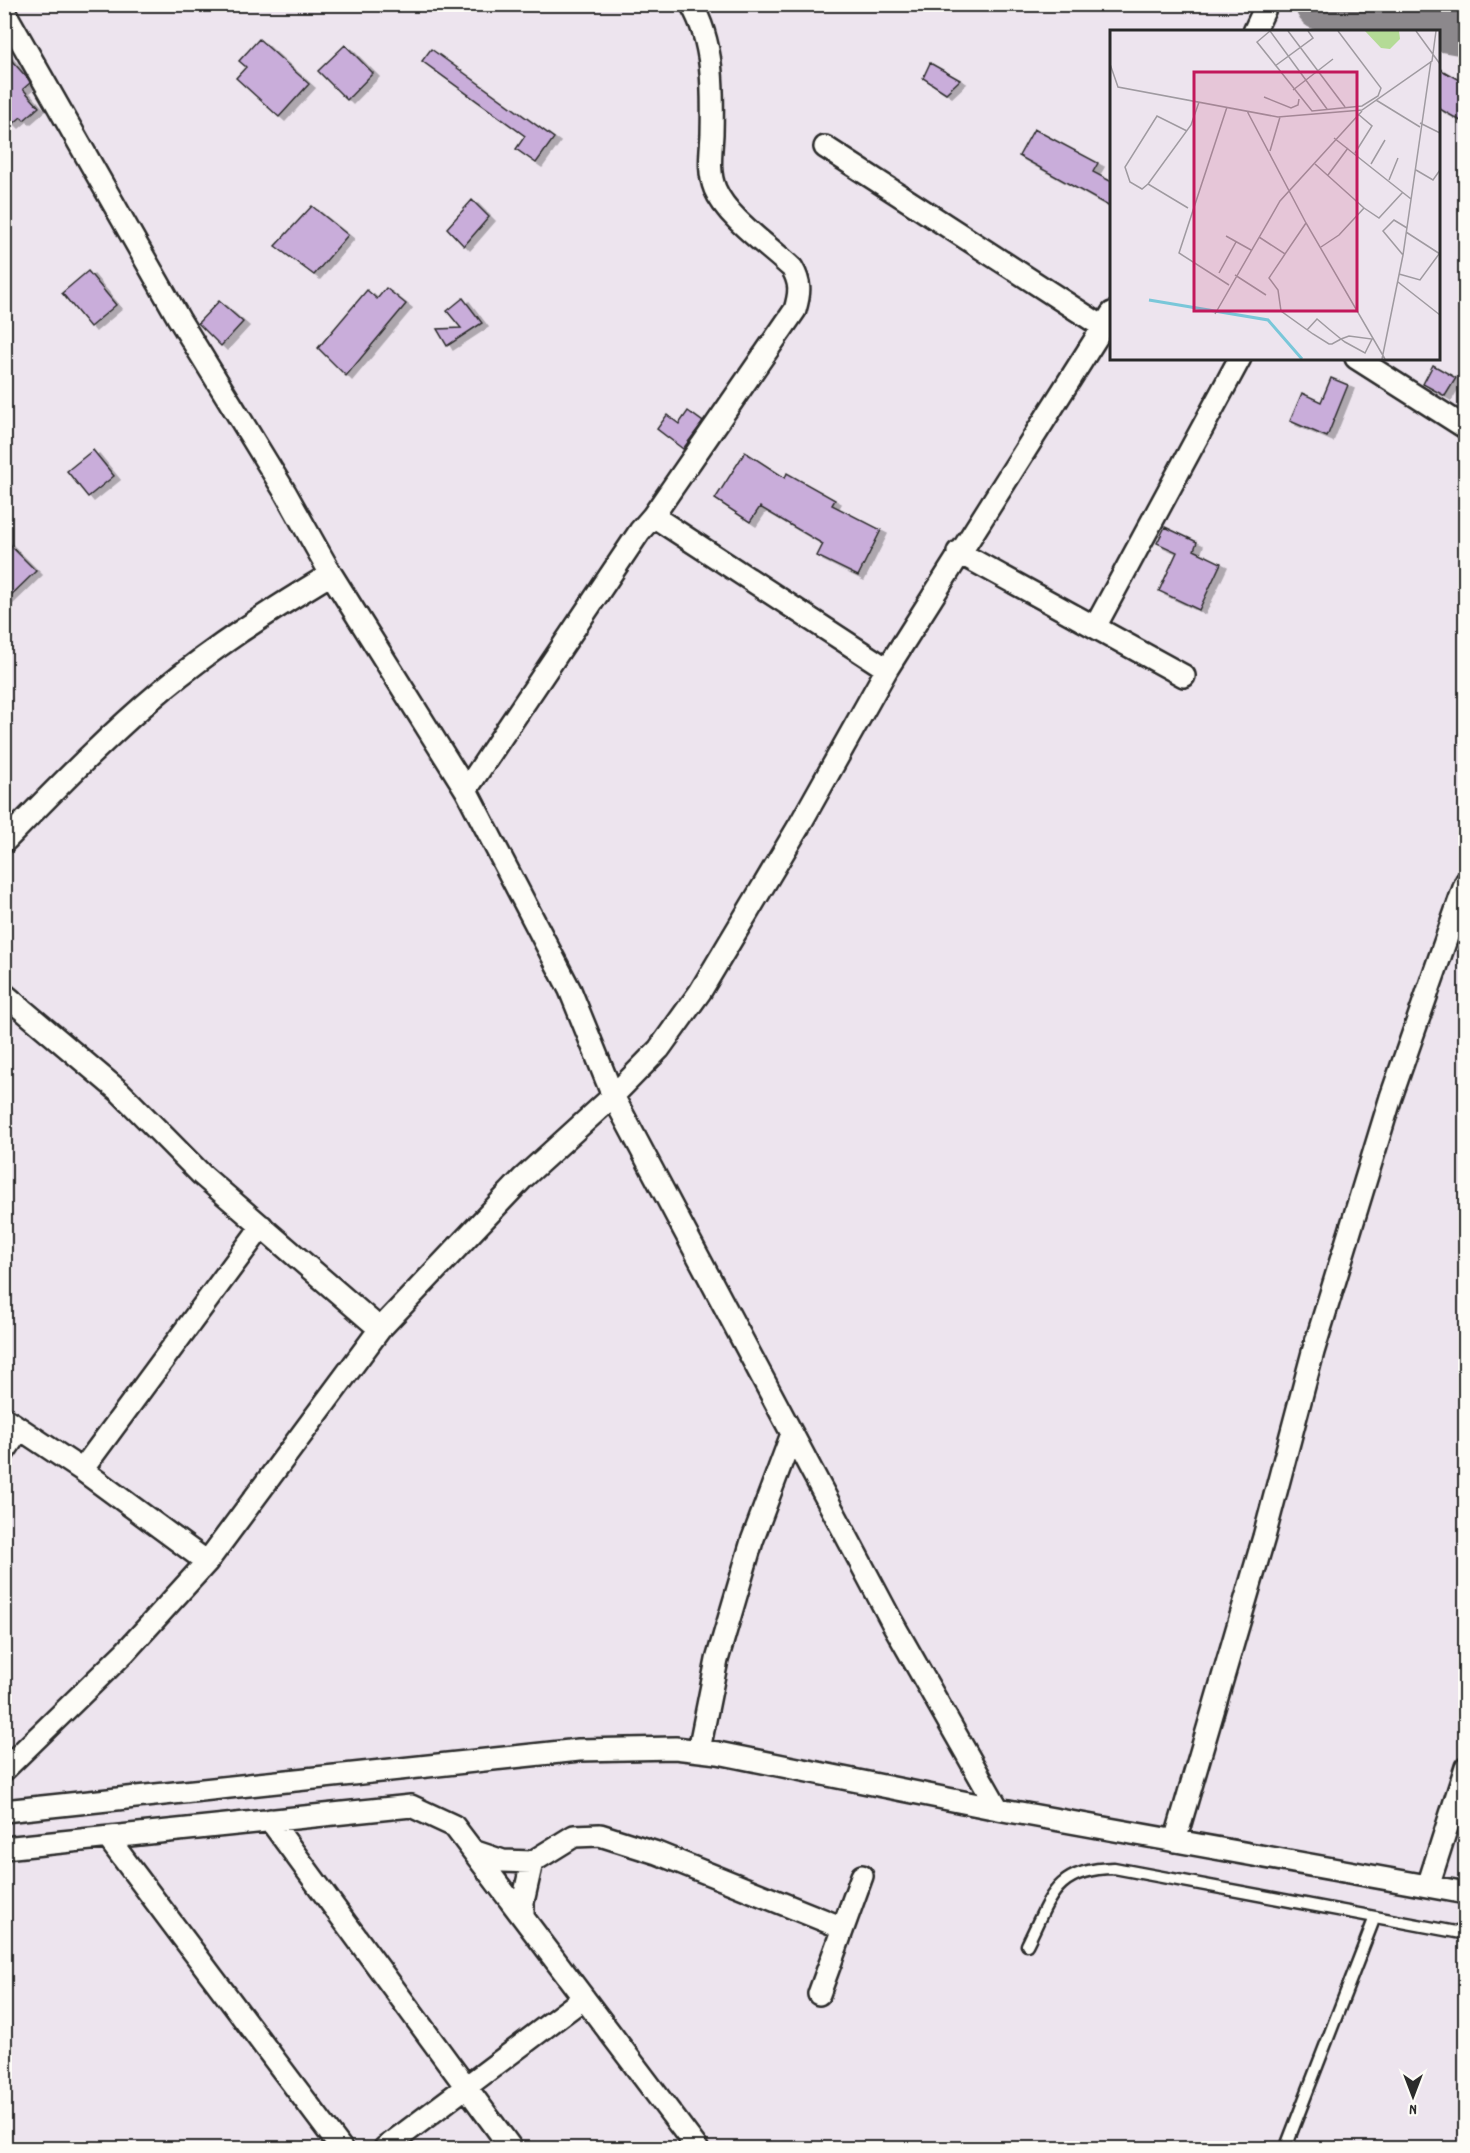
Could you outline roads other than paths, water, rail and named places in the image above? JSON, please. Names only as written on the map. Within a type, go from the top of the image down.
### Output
[{"type":"street","points":[[466,790],[640,531],[653,516],[795,310],[800,294],[799,280],[792,268],[726,207],[716,190],[711,176],[712,111],[708,47],[701,21],[691,4]]},
{"type":"street","points":[[1255,30],[1267,4]]},
{"type":"street","points":[[4,11],[179,319],[285,492],[331,574],[466,790],[570,990],[612,1096],[892,1622],[998,1809]]},
{"type":"street","points":[[4,1770],[125,1652],[207,1562],[380,1329],[523,1178],[659,1049],[700,992],[799,826],[887,669],[958,552],[1107,320],[825,147]]},
{"type":"street","points":[[1095,627],[1239,360]]},
{"type":"street","points":[[1359,360],[1466,428]]},
{"type":"street","points":[[653,516],[887,669]]},
{"type":"street","points":[[958,552],[1184,676]]},
{"type":"street","points":[[4,842],[73,771],[163,690],[258,619],[331,574]]},
{"type":"street","points":[[1175,1841],[1261,1548],[1313,1352],[1391,1097],[1466,882]]},
{"type":"street","points":[[4,994],[120,1092],[202,1175],[380,1329]]},
{"type":"street","points":[[82,1470],[261,1227]]},
{"type":"street","points":[[4,1452],[12,1424],[82,1470],[207,1562]]},
{"type":"street","points":[[699,1749],[723,1638],[752,1541],[792,1434]]},
{"type":"street","points":[[4,1811],[579,1750],[699,1749],[998,1809],[1466,1893]]},
{"type":"street","points":[[1428,1886],[1466,1767]]},
{"type":"street","points":[[4,1848],[411,1806],[454,1826],[697,2148]]},
{"type":"street","points":[[270,1821],[511,2148]]},
{"type":"street","points":[[473,1851],[503,1861],[532,1862],[574,1836],[600,1835],[657,1852],[843,1928]]},
{"type":"street","points":[[108,1838],[341,2148]]},
{"type":"street","points":[[523,1917],[523,1902],[532,1862]]},
{"type":"street","points":[[819,1994],[862,1876]]},
{"type":"street","points":[[385,2148],[584,1998]]},
{"type":"lane","points":[[1028,1945],[1056,1888],[1075,1873],[1092,1868],[1114,1868],[1466,1934]]},
{"type":"lane","points":[[1287,2144],[1375,1917]]}]
